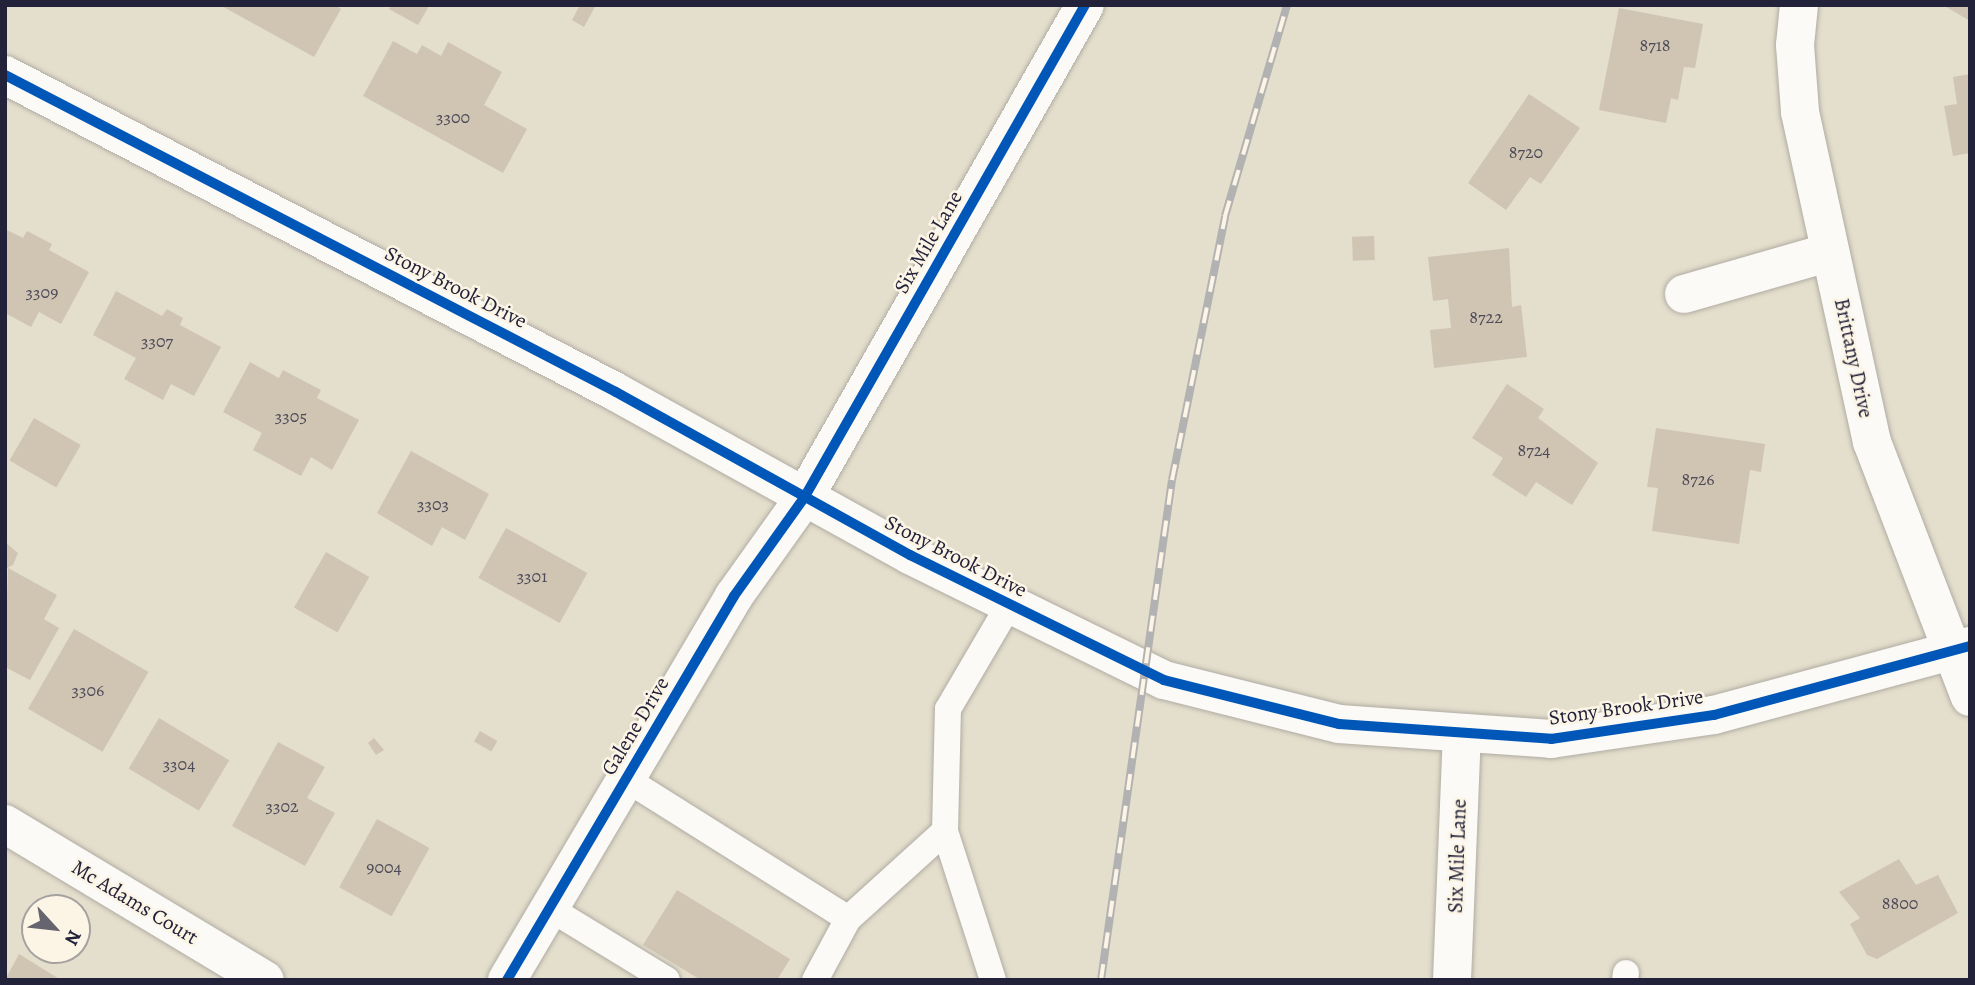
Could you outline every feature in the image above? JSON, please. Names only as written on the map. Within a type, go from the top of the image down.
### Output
[{"type":"street","name":"Six Mile Lane","points":[[804,498],[1085,5]]},
{"type":"street","name":"Brittany Drive","points":[[1799,5],[1795,45],[1800,112],[1872,442],[1961,648],[1970,697]]},
{"type":"street","name":"Stony Brook Drive","points":[[5,75],[616,392],[804,498],[1009,605],[1164,680],[1237,701],[1339,724],[1551,739],[1657,726],[1714,715],[1961,648]]},
{"type":"street","points":[[1684,294],[1830,251]]},
{"type":"street","name":"Galene Drive","points":[[507,980],[734,596],[804,498]]},
{"type":"street","name":"Six Mile Lane","points":[[1452,980],[1462,733]]},
{"type":"street","name":"Mc Adams Court","points":[[5,824],[265,980]]},
{"type":"lane","points":[[993,980],[945,831],[948,709],[1009,605]]},
{"type":"lane","points":[[626,779],[848,919]]},
{"type":"lane","points":[[815,980],[848,919],[945,831]]},
{"type":"lane","points":[[549,908],[667,980]]},
{"type":"building","points":[[220,5],[335,5],[341,9],[314,57]]},
{"type":"building","points":[[392,5],[429,6],[418,25],[389,9]]},
{"type":"building","points":[[580,5],[596,5],[584,27],[572,20]]},
{"type":"building","points":[[1943,5],[1970,5],[1970,21]]},
{"type":"building","points":[[1619,8],[1703,24],[1695,68],[1684,67],[1678,100],[1671,98],[1666,123],[1599,110]]},
{"type":"building","points":[[393,41],[417,54],[422,45],[441,56],[448,42],[502,72],[484,105],[527,129],[503,173],[363,96]]},
{"type":"building","points":[[1970,74],[1970,153],[1953,156],[1944,106],[1957,104],[1953,77]]},
{"type":"building","points":[[1529,94],[1580,128],[1541,184],[1530,177],[1506,210],[1468,183]]},
{"type":"building","points":[[5,229],[23,238],[27,231],[52,244],[49,250],[89,272],[61,324],[39,312],[31,327],[5,313]]},
{"type":"building","points":[[1374,236],[1375,260],[1353,261],[1352,237]]},
{"type":"building","points":[[1509,248],[1512,307],[1521,305],[1527,357],[1434,368],[1430,330],[1451,328],[1448,299],[1433,301],[1428,257]]},
{"type":"building","points":[[116,291],[162,316],[167,309],[183,318],[180,325],[221,347],[194,396],[171,384],[163,400],[124,379],[136,358],[93,335]]},
{"type":"building","points":[[250,362],[279,378],[283,370],[321,390],[317,398],[359,420],[332,470],[311,457],[301,476],[253,450],[262,433],[223,412]]},
{"type":"building","points":[[1507,384],[1544,409],[1538,418],[1598,463],[1572,505],[1536,482],[1526,497],[1492,475],[1503,458],[1472,438]]},
{"type":"building","points":[[34,418],[81,445],[56,487],[10,460]]},
{"type":"building","points":[[1656,428],[1765,444],[1761,472],[1750,470],[1739,544],[1652,531],[1658,488],[1647,487]]},
{"type":"building","points":[[411,451],[489,494],[465,540],[442,527],[432,546],[377,513]]},
{"type":"building","points":[[506,528],[587,573],[560,623],[478,578]]},
{"type":"building","points":[[5,542],[18,553],[13,565],[5,569]]},
{"type":"building","points":[[326,552],[369,577],[337,632],[294,607]]},
{"type":"building","points":[[8,568],[57,595],[44,619],[59,628],[30,680],[5,667]]},
{"type":"building","points":[[74,629],[148,672],[102,752],[28,709]]},
{"type":"building","points":[[159,718],[229,760],[199,811],[129,769]]},
{"type":"building","points":[[480,731],[497,741],[491,751],[474,741]]},
{"type":"building","points":[[374,738],[384,750],[376,755],[368,743]]},
{"type":"building","points":[[278,742],[325,767],[307,798],[335,813],[305,866],[232,826]]},
{"type":"building","points":[[377,819],[429,848],[392,916],[339,887]]},
{"type":"building","points":[[1899,859],[1916,885],[1938,875],[1958,913],[1877,959],[1867,955],[1850,924],[1860,918],[1839,892]]},
{"type":"building","points":[[677,890],[790,959],[777,980],[701,980],[643,945]]},
{"type":"building","points":[[19,954],[21,964],[35,964],[61,980],[5,980]]},
{"type":"railway","points":[[1101,980],[1172,480],[1225,216],[1287,5]]},
{"type":"cycle path","points":[[507,980],[734,596],[804,498],[1085,5]]},
{"type":"cycle path","points":[[5,75],[616,392],[910,555],[1164,680],[1339,724],[1551,739],[1714,715],[1970,646]]}]
